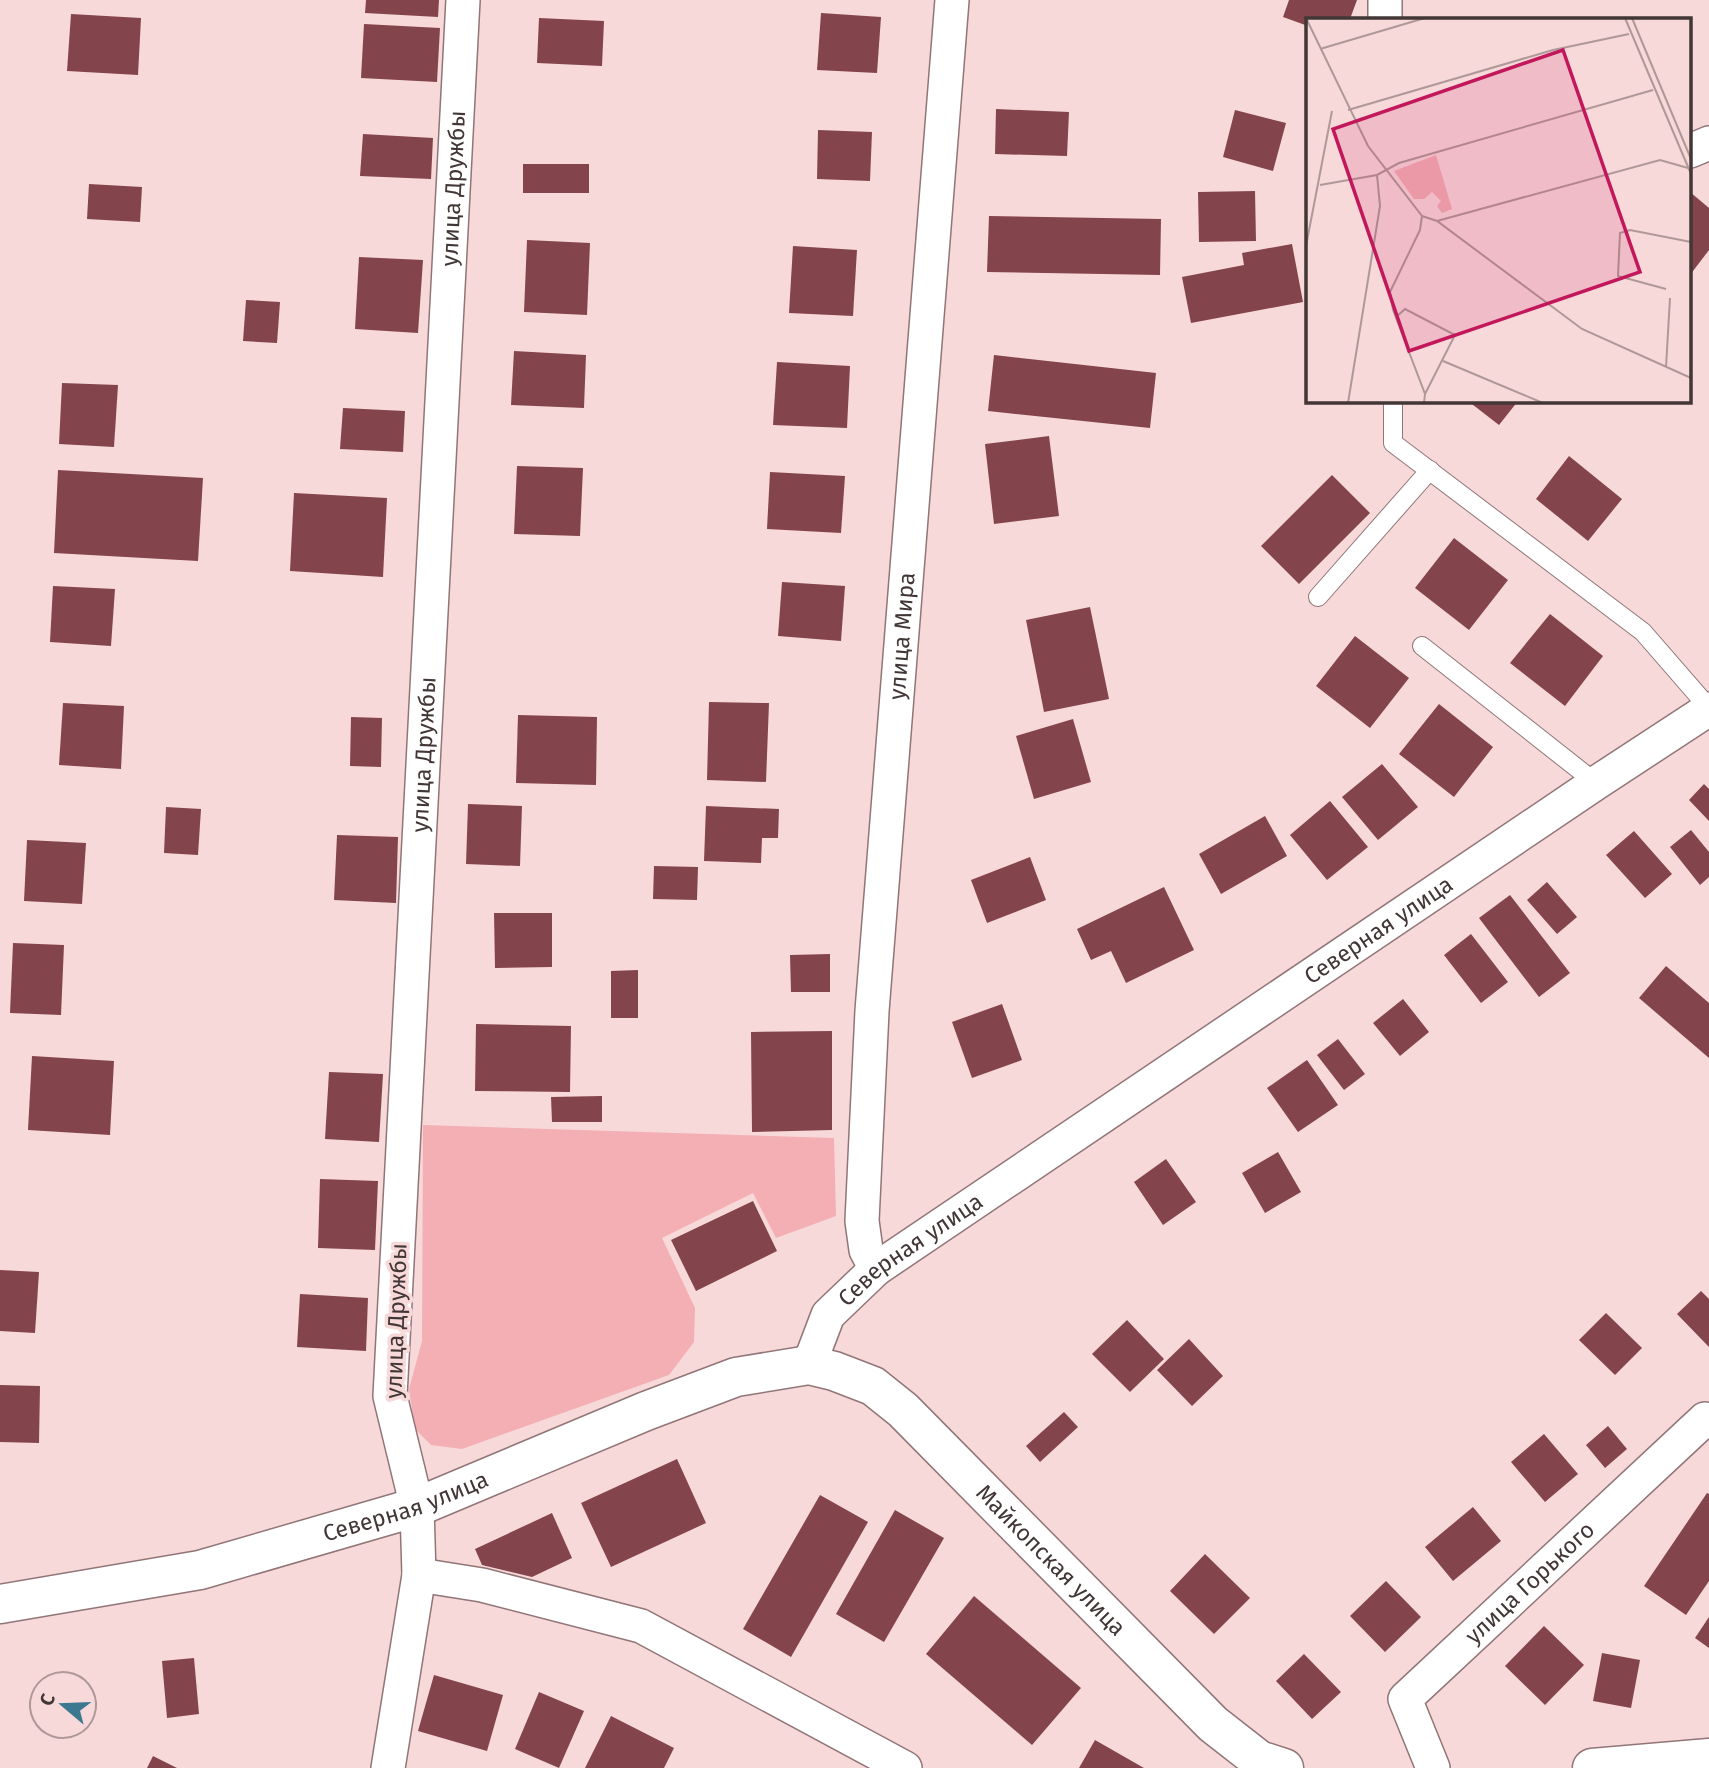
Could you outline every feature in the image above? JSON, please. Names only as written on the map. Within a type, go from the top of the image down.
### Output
[{"type":"street","name":"улица Дружбы","points":[[388,1768],[419,1575],[417,1507],[390,1396],[463,0]]},
{"type":"street","name":"улица Мира","points":[[876,1269],[866,1250],[862,1221],[872,1011],[952,0]]},
{"type":"street","points":[[1385,0],[1385,18]]},
{"type":"street","points":[[1692,150],[1709,143]]},
{"type":"street","name":"Северная улица","points":[[0,1604],[200,1570],[417,1507],[646,1411],[736,1377],[809,1366],[828,1315],[876,1269],[1709,709]]},
{"type":"street","name":"Майкопская улица","points":[[809,1366],[834,1371],[873,1387],[903,1410],[1213,1724],[1259,1760],[1284,1768]]},
{"type":"street","name":"улица Горького","points":[[1433,1768],[1405,1699],[1705,1419],[1709,1422]]},
{"type":"street","points":[[419,1575],[482,1585],[641,1626],[905,1768]]},
{"type":"street","points":[[1592,1768],[1709,1758]]},
{"type":"lane","points":[[1393,402],[1393,443],[1643,632],[1709,709]]},
{"type":"lane","points":[[1318,597],[1430,470]]},
{"type":"lane","points":[[1422,646],[1596,783]]},
{"type":"shaded area","points":[[423,1125],[834,1138],[836,1216],[776,1238],[753,1193],[662,1238],[695,1308],[694,1342],[669,1375],[462,1449],[431,1445],[415,1429],[409,1389],[422,1341]]},
{"type":"building","points":[[366,0],[439,0],[438,17],[365,13]]},
{"type":"building","points":[[1289,0],[1357,0],[1350,18],[1306,18],[1306,25],[1283,17]]},
{"type":"building","points":[[821,13],[881,17],[877,73],[817,70]]},
{"type":"building","points":[[71,14],[141,18],[138,75],[67,71]]},
{"type":"building","points":[[539,18],[604,21],[602,66],[537,63]]},
{"type":"building","points":[[364,24],[440,28],[437,82],[361,78]]},
{"type":"building","points":[[996,109],[1069,112],[1067,156],[995,154]]},
{"type":"building","points":[[1235,110],[1286,123],[1273,171],[1223,157]]},
{"type":"building","points":[[818,130],[872,132],[870,181],[817,179]]},
{"type":"building","points":[[363,134],[433,138],[431,179],[360,176]]},
{"type":"building","points":[[523,164],[589,164],[589,193],[523,193]]},
{"type":"building","points":[[89,184],[142,187],[140,222],[87,219]]},
{"type":"building","points":[[1255,191],[1256,241],[1199,242],[1198,192]]},
{"type":"building","points":[[1692,194],[1709,208],[1709,250],[1692,272]]},
{"type":"building","points":[[989,216],[1161,219],[1160,275],[987,272]]},
{"type":"building","points":[[527,240],[590,243],[587,315],[524,312]]},
{"type":"building","points":[[1292,244],[1303,302],[1191,323],[1182,277],[1244,265],[1242,253]]},
{"type":"building","points":[[793,246],[857,250],[853,316],[789,313]]},
{"type":"building","points":[[359,257],[423,260],[418,333],[355,329]]},
{"type":"building","points":[[246,300],[280,302],[277,343],[243,341]]},
{"type":"building","points":[[514,351],[586,355],[584,408],[511,405]]},
{"type":"building","points":[[994,355],[1156,373],[1150,428],[988,411]]},
{"type":"building","points":[[777,362],[850,366],[847,428],[773,425]]},
{"type":"building","points":[[62,383],[118,385],[114,447],[59,444]]},
{"type":"building","points":[[1469,402],[1517,402],[1499,425]]},
{"type":"building","points":[[343,408],[405,411],[403,452],[340,449]]},
{"type":"building","points":[[1049,436],[1059,516],[994,524],[985,444]]},
{"type":"building","points":[[1569,456],[1622,499],[1588,541],[1536,499]]},
{"type":"building","points":[[517,466],[583,468],[580,536],[514,534]]},
{"type":"building","points":[[58,470],[203,478],[198,561],[54,553]]},
{"type":"building","points":[[770,472],[845,476],[841,533],[767,529]]},
{"type":"building","points":[[1332,475],[1370,513],[1299,584],[1261,546]]},
{"type":"building","points":[[294,493],[387,498],[383,577],[290,571]]},
{"type":"building","points":[[1454,538],[1508,580],[1469,630],[1415,588]]},
{"type":"building","points":[[782,582],[845,586],[841,641],[778,636]]},
{"type":"building","points":[[53,586],[115,589],[111,646],[50,642]]},
{"type":"building","points":[[1090,607],[1109,699],[1044,712],[1026,620]]},
{"type":"building","points":[[1550,614],[1603,656],[1565,706],[1510,663]]},
{"type":"building","points":[[1355,636],[1409,678],[1370,728],[1316,686]]},
{"type":"building","points":[[709,702],[769,703],[766,782],[707,780]]},
{"type":"building","points":[[63,703],[124,706],[121,769],[59,765]]},
{"type":"building","points":[[1439,704],[1493,747],[1454,797],[1399,754]]},
{"type":"building","points":[[518,715],[597,717],[596,785],[516,783]]},
{"type":"building","points":[[351,717],[382,718],[381,767],[350,766]]},
{"type":"building","points":[[1073,719],[1091,782],[1034,799],[1016,736]]},
{"type":"building","points":[[1382,764],[1418,807],[1378,840],[1342,797]]},
{"type":"building","points":[[1704,784],[1709,789],[1709,821],[1689,800]]},
{"type":"building","points":[[1330,801],[1368,847],[1327,880],[1290,835]]},
{"type":"building","points":[[468,804],[522,806],[520,866],[466,864]]},
{"type":"building","points":[[706,806],[779,809],[778,838],[762,838],[761,863],[704,861]]},
{"type":"building","points":[[166,807],[201,809],[198,855],[164,853]]},
{"type":"building","points":[[1265,816],[1287,856],[1221,894],[1199,854]]},
{"type":"building","points":[[1691,830],[1709,852],[1709,877],[1700,885],[1670,847]]},
{"type":"building","points":[[1634,831],[1672,874],[1645,898],[1606,855]]},
{"type":"building","points":[[337,835],[398,837],[396,903],[334,900]]},
{"type":"building","points":[[27,840],[86,843],[82,904],[24,901]]},
{"type":"building","points":[[1030,857],[1046,900],[987,923],[971,880]]},
{"type":"building","points":[[654,866],[698,867],[697,900],[653,899]]},
{"type":"building","points":[[1547,882],[1577,917],[1557,934],[1527,900]]},
{"type":"building","points":[[1164,887],[1194,950],[1126,983],[1111,951],[1091,960],[1077,929]]},
{"type":"building","points":[[1510,895],[1570,973],[1539,997],[1479,918]]},
{"type":"building","points":[[494,913],[552,913],[552,967],[495,968]]},
{"type":"building","points":[[1471,934],[1508,982],[1481,1003],[1444,955]]},
{"type":"building","points":[[13,943],[64,945],[61,1015],[10,1013]]},
{"type":"building","points":[[830,954],[830,992],[791,992],[790,955]]},
{"type":"building","points":[[1666,966],[1709,1003],[1709,1058],[1639,998]]},
{"type":"building","points":[[638,970],[638,1018],[611,1018],[611,971]]},
{"type":"building","points":[[1403,999],[1429,1032],[1400,1056],[1373,1023]]},
{"type":"building","points":[[1002,1004],[1022,1060],[972,1078],[952,1022]]},
{"type":"building","points":[[476,1024],[571,1026],[570,1092],[475,1091]]},
{"type":"building","points":[[832,1031],[832,1130],[752,1132],[751,1032]]},
{"type":"building","points":[[1338,1039],[1365,1074],[1344,1090],[1317,1055]]},
{"type":"building","points":[[32,1056],[114,1061],[110,1135],[28,1130]]},
{"type":"building","points":[[1307,1060],[1338,1105],[1298,1132],[1267,1088]]},
{"type":"building","points":[[329,1072],[383,1074],[379,1142],[325,1139]]},
{"type":"building","points":[[602,1096],[602,1122],[552,1122],[551,1097]]},
{"type":"building","points":[[1278,1152],[1301,1192],[1265,1213],[1242,1173]]},
{"type":"building","points":[[1166,1159],[1196,1202],[1163,1225],[1134,1182]]},
{"type":"building","points":[[320,1179],[378,1181],[375,1250],[318,1248]]},
{"type":"building","points":[[753,1201],[777,1251],[696,1291],[671,1240]]},
{"type":"building","points":[[0,1270],[39,1272],[35,1333],[0,1331]]},
{"type":"building","points":[[1701,1291],[1709,1299],[1709,1347],[1677,1314]]},
{"type":"building","points":[[300,1294],[368,1298],[366,1351],[297,1347]]},
{"type":"building","points":[[1606,1313],[1642,1348],[1615,1375],[1579,1340]]},
{"type":"building","points":[[1127,1320],[1164,1359],[1130,1392],[1092,1354]]},
{"type":"building","points":[[1189,1339],[1223,1376],[1192,1406],[1157,1370]]},
{"type":"building","points":[[0,1385],[40,1386],[39,1443],[0,1442]]},
{"type":"building","points":[[1064,1412],[1078,1427],[1040,1462],[1026,1446]]},
{"type":"building","points":[[1608,1426],[1627,1449],[1605,1468],[1586,1445]]},
{"type":"building","points":[[1544,1434],[1578,1474],[1545,1502],[1511,1462]]},
{"type":"building","points":[[677,1459],[706,1523],[611,1567],[581,1503]]},
{"type":"building","points":[[1707,1493],[1709,1581],[1686,1615],[1644,1586]]},
{"type":"building","points":[[820,1495],[868,1522],[791,1657],[743,1629]]},
{"type":"building","points":[[1473,1507],[1501,1541],[1453,1581],[1425,1547]]},
{"type":"building","points":[[895,1510],[944,1538],[884,1642],[836,1614]]},
{"type":"building","points":[[552,1513],[572,1558],[532,1577],[482,1565],[475,1549]]},
{"type":"building","points":[[1205,1554],[1250,1598],[1214,1634],[1170,1591]]},
{"type":"building","points":[[1386,1581],[1421,1617],[1385,1652],[1350,1616]]},
{"type":"building","points":[[974,1596],[1081,1688],[1032,1745],[926,1654]]},
{"type":"building","points":[[1709,1617],[1709,1648],[1695,1638]]},
{"type":"building","points":[[1544,1626],[1584,1665],[1545,1705],[1505,1666]]},
{"type":"building","points":[[1602,1653],[1640,1660],[1631,1708],[1593,1701]]},
{"type":"building","points":[[1304,1654],[1341,1692],[1312,1719],[1276,1681]]},
{"type":"building","points":[[194,1658],[199,1714],[167,1718],[162,1661]]},
{"type":"building","points":[[434,1675],[503,1695],[487,1751],[418,1731]]},
{"type":"building","points":[[539,1692],[584,1711],[559,1768],[515,1749]]},
{"type":"building","points":[[611,1716],[674,1748],[664,1768],[585,1768]]},
{"type":"building","points":[[1095,1740],[1144,1768],[1079,1768]]},
{"type":"building","points":[[153,1756],[177,1768],[147,1768]]}]
